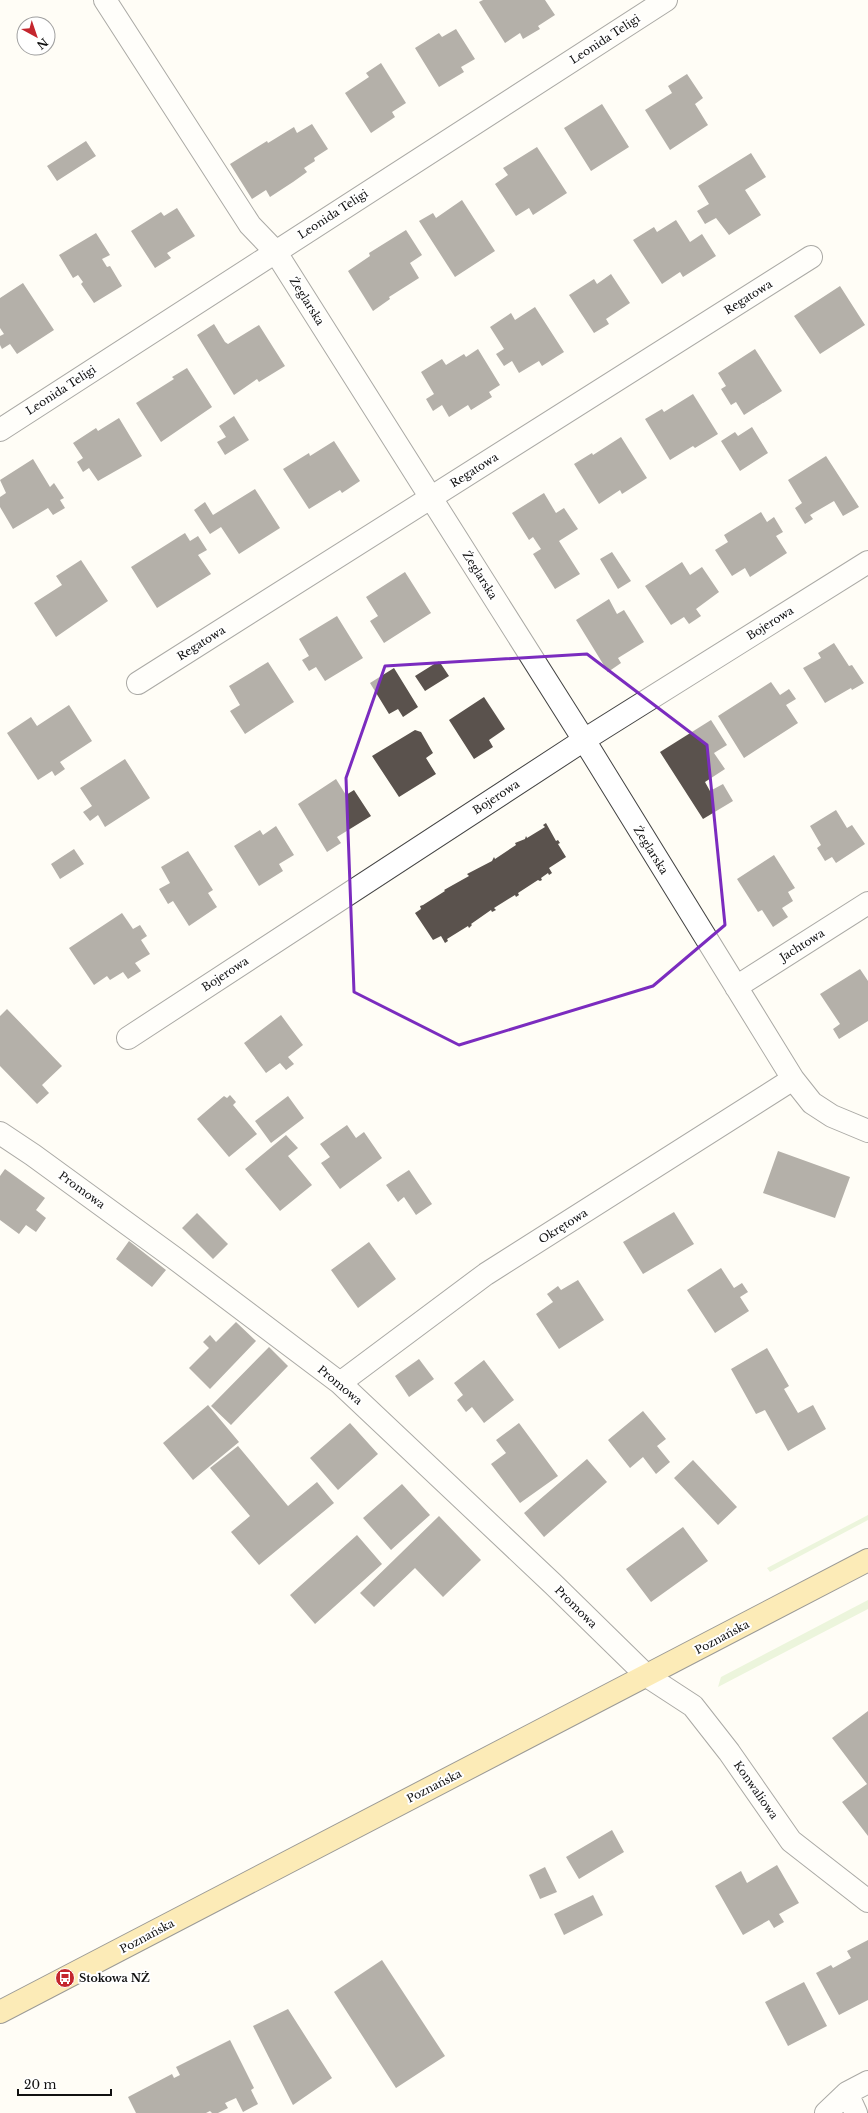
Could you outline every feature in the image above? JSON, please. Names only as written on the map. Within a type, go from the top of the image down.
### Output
[{"type":"main road","name":"Poznańska","points":[[0,2012],[868,1560]]},
{"type":"street","name":"Żeglarska","points":[[105,0],[250,225],[276,251],[584,740],[793,1079],[812,1103],[832,1116],[868,1130]]},
{"type":"street","name":"Leonida Teligi","points":[[0,430],[666,0]]},
{"type":"street","name":"Regatowa","points":[[138,683],[811,257]]},
{"type":"street","name":"Bojerowa","points":[[128,1038],[584,740],[868,562]]},
{"type":"street","name":"Jachtowa","points":[[736,987],[868,903]]},
{"type":"street","name":"Okrętowa","points":[[340,1383],[486,1274],[793,1079]]},
{"type":"street","name":"Promowa","points":[[0,1133],[173,1256],[340,1383],[553,1584],[647,1676]]},
{"type":"street","name":"Konwaliowa","points":[[647,1676],[693,1706],[729,1752],[791,1841],[868,1901]]},
{"type":"street","points":[[826,2113],[847,2093],[868,2082]]},
{"type":"street","points":[[847,2093],[856,2113]]},
{"type":"highlighted area","points":[[587,654],[707,745],[725,925],[653,986],[459,1045],[354,992],[346,778],[385,666]]},
{"type":"green space","points":[[868,1515],[868,1520],[770,1572],[767,1568]]},
{"type":"green space","points":[[868,1600],[868,1609],[718,1687],[721,1677]]},
{"type":"building","points":[[483,0],[545,0],[555,15],[538,26],[540,29],[523,39],[520,33],[505,43],[479,2]]},
{"type":"building","points":[[456,29],[475,59],[461,67],[464,72],[439,87],[415,48],[439,33],[442,37]]},
{"type":"building","points":[[381,63],[406,103],[392,112],[395,117],[371,133],[345,93],[369,77],[366,73]]},
{"type":"building","points":[[687,74],[703,98],[695,104],[708,125],[670,150],[645,110],[672,93],[668,86]]},
{"type":"building","points":[[602,104],[629,147],[591,171],[564,128]]},
{"type":"building","points":[[312,124],[328,149],[314,158],[315,161],[304,168],[307,172],[293,182],[270,197],[266,190],[252,199],[230,164],[267,141],[268,143],[294,127],[297,133]]},
{"type":"building","points":[[86,141],[96,156],[57,181],[47,166]]},
{"type":"building","points":[[537,147],[567,193],[533,215],[529,208],[516,216],[495,184],[508,175],[503,168]]},
{"type":"building","points":[[751,153],[766,177],[745,190],[761,215],[729,235],[716,218],[705,224],[697,211],[709,204],[698,186]]},
{"type":"building","points":[[462,200],[495,251],[455,277],[419,221],[433,213],[436,218]]},
{"type":"building","points":[[177,208],[195,236],[167,253],[171,258],[155,268],[131,231],[161,212],[164,216]]},
{"type":"building","points":[[676,220],[690,242],[702,234],[716,256],[683,277],[680,272],[662,284],[633,240],[654,227],[657,232]]},
{"type":"building","points":[[406,230],[422,255],[410,263],[419,278],[389,297],[390,299],[373,311],[348,271],[370,256],[369,253]]},
{"type":"building","points":[[96,233],[110,255],[102,259],[107,267],[110,266],[122,286],[94,303],[81,284],[83,282],[78,275],[73,278],[59,255]]},
{"type":"building","points":[[611,274],[630,303],[606,319],[609,324],[594,333],[569,295],[594,279],[597,284]]},
{"type":"building","points":[[23,283],[54,330],[17,354],[10,344],[2,349],[0,345],[0,336],[4,334],[0,328],[0,298]]},
{"type":"building","points":[[840,286],[865,325],[820,354],[794,316]]},
{"type":"building","points":[[535,307],[564,352],[542,366],[539,361],[519,373],[512,361],[504,366],[496,354],[504,349],[490,327],[511,313],[515,320]]},
{"type":"building","points":[[214,324],[225,342],[228,344],[259,325],[285,366],[259,382],[257,379],[234,395],[197,335]]},
{"type":"building","points":[[478,349],[500,385],[489,392],[492,397],[471,410],[468,405],[449,417],[442,405],[433,411],[426,399],[434,394],[421,372],[442,359],[446,365],[464,354],[466,357]]},
{"type":"building","points":[[755,349],[782,391],[744,415],[736,402],[731,405],[721,389],[726,386],[718,373]]},
{"type":"building","points":[[187,368],[212,407],[161,442],[136,403],[174,379],[172,377]]},
{"type":"building","points":[[693,394],[718,434],[695,448],[693,446],[670,460],[645,419],[662,409],[664,412]]},
{"type":"building","points":[[234,416],[249,440],[225,455],[217,442],[226,437],[219,426]]},
{"type":"building","points":[[119,418],[142,456],[98,481],[89,468],[83,472],[77,462],[83,458],[73,443],[96,428],[98,431]]},
{"type":"building","points":[[752,427],[768,453],[740,471],[721,441],[735,432],[738,436]]},
{"type":"building","points":[[621,437],[647,478],[622,494],[620,490],[599,504],[574,464],[592,453],[593,455]]},
{"type":"building","points":[[334,441],[360,481],[342,493],[340,490],[309,509],[283,469],[309,453],[310,456]]},
{"type":"building","points":[[826,456],[859,507],[843,516],[834,501],[810,515],[813,519],[805,524],[795,508],[802,503],[788,480]]},
{"type":"building","points":[[33,459],[50,487],[54,483],[64,498],[60,500],[65,508],[53,515],[48,508],[13,529],[0,507],[0,497],[6,493],[0,480]]},
{"type":"building","points":[[255,489],[280,528],[239,554],[221,527],[210,534],[194,510],[205,502],[213,515]]},
{"type":"building","points":[[544,493],[556,513],[564,508],[578,529],[559,541],[580,574],[555,589],[533,554],[541,549],[533,537],[529,540],[512,513]]},
{"type":"building","points":[[761,512],[767,522],[774,517],[783,532],[776,536],[787,553],[750,577],[745,568],[732,576],[715,550],[728,542],[724,535]]},
{"type":"building","points":[[185,533],[190,541],[198,536],[207,550],[198,555],[211,574],[157,608],[131,567]]},
{"type":"building","points":[[612,552],[631,581],[618,589],[600,559]]},
{"type":"building","points":[[81,560],[108,601],[56,637],[34,603],[62,585],[56,576]]},
{"type":"building","points":[[682,562],[690,575],[702,567],[719,592],[696,609],[701,616],[689,624],[684,617],[671,625],[645,586]]},
{"type":"building","points":[[405,572],[431,613],[384,643],[370,621],[378,616],[366,597]]},
{"type":"building","points":[[609,599],[617,614],[624,610],[644,642],[618,658],[621,663],[608,672],[576,620]]},
{"type":"building","points":[[337,616],[363,658],[325,681],[316,667],[309,671],[302,660],[309,656],[299,639]]},
{"type":"building","points":[[834,643],[849,666],[852,665],[864,683],[852,690],[851,688],[825,703],[803,668],[821,658],[818,653]]},
{"type":"building","points":[[439,661],[449,676],[425,691],[415,676]]},
{"type":"building","points":[[268,662],[294,702],[245,734],[230,711],[240,705],[229,686]]},
{"type":"building","points":[[394,668],[418,707],[403,717],[398,709],[389,714],[370,683]]},
{"type":"building","points":[[771,682],[780,695],[789,689],[796,699],[786,705],[798,723],[744,758],[718,716]]},
{"type":"building","points":[[484,697],[505,729],[489,740],[493,747],[474,759],[449,720]]},
{"type":"building","points":[[69,705],[92,741],[60,762],[65,769],[55,776],[52,771],[38,780],[7,733],[31,717],[37,726]]},
{"type":"building","points":[[711,720],[727,745],[714,753],[725,769],[705,782],[710,791],[723,784],[733,801],[703,819],[660,752]]},
{"type":"building","points":[[415,730],[421,732],[433,753],[426,758],[436,774],[399,797],[372,756]]},
{"type":"building","points":[[125,759],[150,798],[105,827],[98,815],[90,821],[83,812],[92,806],[80,788]]},
{"type":"building","points":[[336,779],[346,795],[354,790],[371,816],[337,837],[341,843],[327,852],[298,804]]},
{"type":"building","points":[[836,810],[847,828],[852,825],[865,844],[836,863],[832,857],[825,861],[817,848],[821,845],[810,826]]},
{"type":"building","points":[[546,823],[556,841],[558,840],[560,843],[558,844],[566,857],[549,868],[552,873],[549,875],[548,873],[541,878],[542,880],[538,880],[518,893],[519,895],[516,897],[515,895],[494,908],[496,910],[492,912],[491,910],[471,924],[472,925],[469,928],[468,926],[447,939],[448,941],[445,943],[441,936],[433,940],[415,913],[421,909],[420,906],[469,876],[467,874],[492,861],[494,857],[495,859],[516,845],[515,843],[525,839],[526,836],[527,838],[545,827],[543,825]]},
{"type":"building","points":[[276,826],[294,855],[279,864],[283,871],[259,886],[234,846],[260,830],[263,835]]},
{"type":"building","points":[[74,849],[84,864],[60,879],[51,864]]},
{"type":"building","points":[[188,851],[213,890],[208,893],[217,907],[189,926],[173,901],[168,904],[159,889],[170,883],[161,867]]},
{"type":"building","points":[[774,855],[795,888],[788,892],[793,901],[782,908],[788,917],[773,927],[762,910],[758,912],[737,879]]},
{"type":"building","points":[[122,913],[133,929],[140,925],[147,936],[141,940],[150,954],[135,963],[141,971],[128,979],[123,972],[110,980],[107,976],[94,985],[69,948]]},
{"type":"building","points":[[860,969],[868,981],[868,1021],[839,1039],[833,1029],[840,1024],[820,994]]},
{"type":"building","points":[[7,1009],[62,1066],[42,1085],[49,1093],[37,1104],[0,1066],[0,1016]]},
{"type":"building","points":[[281,1015],[303,1045],[288,1057],[294,1064],[286,1070],[280,1063],[266,1073],[244,1043]]},
{"type":"building","points":[[230,1095],[236,1102],[233,1105],[257,1134],[229,1157],[197,1119],[224,1096],[227,1098]]},
{"type":"building","points":[[288,1096],[304,1118],[271,1143],[255,1121]]},
{"type":"building","points":[[347,1125],[356,1138],[364,1132],[382,1158],[340,1189],[321,1163],[330,1157],[320,1144]]},
{"type":"building","points":[[286,1135],[298,1148],[288,1156],[312,1185],[280,1211],[245,1169]]},
{"type":"building","points":[[778,1151],[850,1177],[835,1218],[763,1193]]},
{"type":"building","points":[[5,1169],[45,1198],[36,1210],[46,1218],[36,1232],[26,1225],[19,1234],[0,1220],[0,1176]]},
{"type":"building","points":[[409,1170],[432,1204],[416,1215],[404,1197],[398,1202],[386,1185]]},
{"type":"building","points":[[674,1212],[694,1244],[643,1274],[623,1242]]},
{"type":"building","points":[[197,1213],[228,1244],[213,1259],[182,1228]]},
{"type":"building","points":[[129,1241],[166,1270],[152,1287],[116,1259]]},
{"type":"building","points":[[369,1242],[396,1279],[358,1308],[331,1270]]},
{"type":"building","points":[[721,1268],[734,1288],[742,1283],[748,1292],[740,1297],[749,1311],[715,1333],[687,1290]]},
{"type":"building","points":[[578,1280],[604,1320],[559,1349],[536,1314],[553,1302],[547,1294],[558,1286],[561,1290]]},
{"type":"building","points":[[236,1322],[256,1341],[210,1389],[189,1368],[209,1348],[203,1342],[210,1335],[216,1342]]},
{"type":"building","points":[[269,1347],[288,1366],[231,1425],[211,1406]]},
{"type":"building","points":[[767,1348],[789,1386],[784,1389],[798,1413],[813,1405],[826,1429],[788,1451],[765,1410],[756,1414],[731,1369]]},
{"type":"building","points":[[419,1359],[434,1379],[409,1397],[395,1376]]},
{"type":"building","points":[[484,1360],[514,1400],[484,1423],[472,1407],[466,1412],[457,1400],[463,1395],[454,1383]]},
{"type":"building","points":[[208,1405],[239,1442],[193,1480],[163,1443]]},
{"type":"building","points":[[643,1411],[666,1439],[657,1446],[670,1462],[656,1474],[643,1457],[630,1468],[608,1440]]},
{"type":"building","points":[[350,1423],[378,1454],[338,1490],[310,1458]]},
{"type":"building","points":[[519,1423],[558,1476],[520,1503],[491,1464],[506,1453],[496,1440]]},
{"type":"building","points":[[238,1446],[288,1506],[317,1482],[334,1503],[259,1565],[231,1532],[250,1516],[210,1468]]},
{"type":"building","points":[[587,1459],[607,1482],[544,1537],[524,1513]]},
{"type":"building","points":[[693,1460],[737,1507],[718,1525],[674,1478]]},
{"type":"building","points":[[402,1484],[430,1515],[391,1550],[363,1518]]},
{"type":"building","points":[[439,1516],[481,1560],[443,1597],[415,1568],[374,1607],[360,1593]]},
{"type":"building","points":[[683,1527],[708,1561],[651,1602],[626,1569]]},
{"type":"building","points":[[357,1535],[382,1564],[315,1624],[290,1595]]},
{"type":"building","points":[[868,1711],[868,1836],[842,1802],[867,1784],[832,1738]]},
{"type":"building","points":[[612,1830],[624,1852],[579,1879],[566,1857]]},
{"type":"building","points":[[777,1865],[799,1903],[779,1914],[784,1922],[774,1928],[769,1920],[743,1935],[715,1886],[741,1871],[747,1883]]},
{"type":"building","points":[[545,1867],[557,1892],[540,1899],[529,1875]]},
{"type":"building","points":[[593,1895],[603,1915],[564,1935],[554,1914]]},
{"type":"building","points":[[868,1940],[868,2000],[839,2015],[816,1973],[831,1965],[833,1968],[851,1958],[847,1951]]},
{"type":"building","points":[[382,1960],[445,2056],[396,2088],[334,1992]]},
{"type":"building","points":[[804,1982],[827,2026],[788,2046],[765,2002]]},
{"type":"building","points":[[288,2009],[332,2078],[293,2105],[253,2026]]},
{"type":"building","points":[[230,2040],[254,2088],[251,2090],[258,2104],[243,2112],[236,2098],[225,2103],[228,2108],[218,2113],[212,2113],[210,2111],[206,2113],[136,2113],[128,2097],[172,2074],[174,2078],[180,2075],[176,2067]]},
{"type":"place","name":"Stokowa NŻ","points":[[65,1978]]}]
